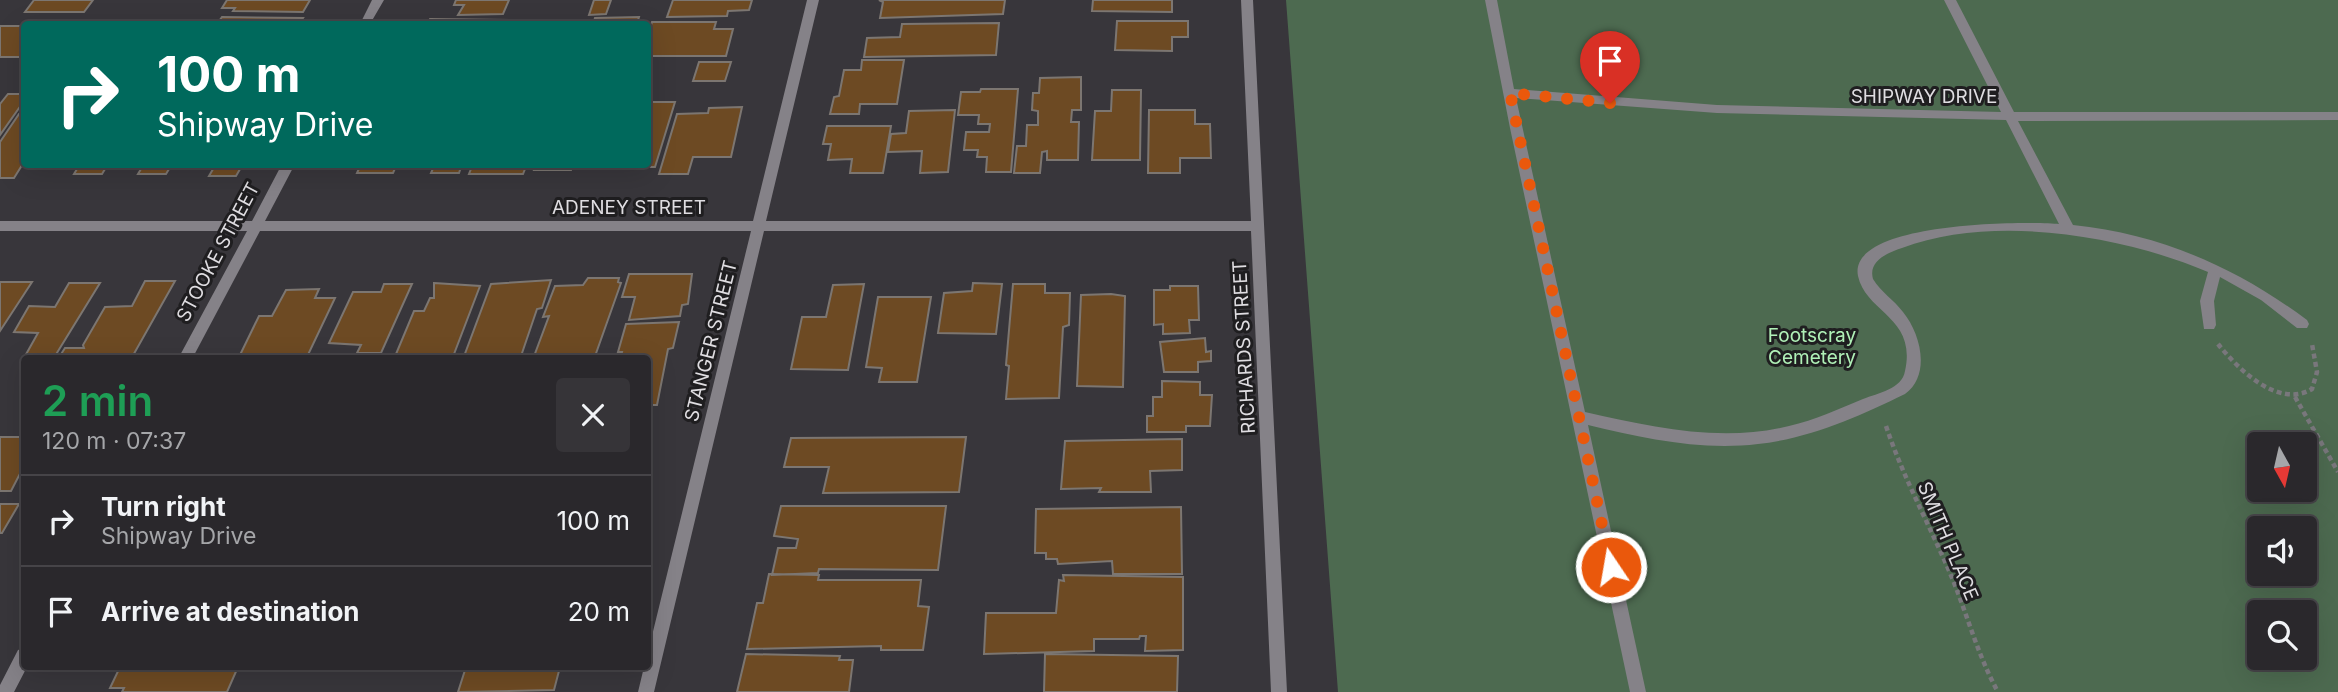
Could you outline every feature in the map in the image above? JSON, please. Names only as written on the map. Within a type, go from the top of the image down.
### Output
[{"type":"street","points":[[367,21],[378,0]]},
{"type":"street","name":"STANGER STREET","points":[[646,692],[813,0]]},
{"type":"street","name":"RICHARDS STREET","points":[[1247,0],[1279,692]]},
{"type":"street","points":[[1491,0],[1638,692]]},
{"type":"street","points":[[1950,0],[2067,227]]},
{"type":"street","name":"SHIPWAY DRIVE","points":[[1510,93],[1713,110],[1866,115],[2338,116]]},
{"type":"street","name":"STOOKE STREET","points":[[187,355],[287,168]]},
{"type":"street","name":"ADENEY STREET","points":[[0,226],[1258,226]]},
{"type":"street","points":[[1579,417],[1680,438],[1744,438],[1794,431],[1907,386],[1914,362],[1909,337],[1902,321],[1866,282],[1866,267],[1874,256],[1917,239],[1959,230],[2012,226],[2067,227],[2154,248],[2215,270],[2270,298],[2302,324]]},
{"type":"street","points":[[2209,324],[2207,301],[2215,270]]},
{"type":"street","points":[[5,692],[21,662]]},
{"type":"path","points":[[2209,324],[2220,348],[2241,370],[2269,387],[2295,397],[2311,393],[2319,382],[2319,364],[2302,324]]},
{"type":"path","points":[[2295,397],[2338,472]]},
{"type":"path","name":"SMITH PLACE","points":[[1877,400],[1905,478],[1947,564],[1972,640],[1998,692]]},
{"type":"green space","name":"Footscray Cemetery","points":[[1286,0],[2338,0],[2338,692],[1338,692]]},
{"type":"building","points":[[34,0],[93,0],[84,12],[25,12]]},
{"type":"building","points":[[227,0],[310,0],[303,12],[233,11],[235,8],[222,8]]},
{"type":"building","points":[[456,0],[509,0],[503,14],[458,15],[464,5],[454,5]]},
{"type":"building","points":[[594,0],[611,0],[606,14],[589,15]]},
{"type":"building","points":[[673,0],[752,0],[749,10],[728,11],[727,16],[667,17]]},
{"type":"building","points":[[879,0],[1005,0],[1003,14],[880,18],[883,2]]},
{"type":"building","points":[[1093,0],[1172,0],[1172,12],[1092,11]]},
{"type":"building","points":[[222,17],[303,18],[301,21],[219,21]]},
{"type":"building","points":[[639,17],[638,21],[594,21],[595,18]]},
{"type":"building","points":[[430,19],[519,20],[518,21],[429,21]]},
{"type":"building","points":[[1117,21],[1188,21],[1188,37],[1172,37],[1172,51],[1115,50]]},
{"type":"building","points":[[652,22],[716,22],[714,29],[733,29],[726,56],[651,56]]},
{"type":"building","points":[[999,23],[996,55],[864,57],[867,38],[900,37],[902,24]]},
{"type":"building","points":[[0,26],[21,26],[21,57],[0,57]]},
{"type":"building","points":[[862,60],[904,60],[897,104],[860,104],[859,114],[830,114],[834,97],[839,96],[844,70],[861,70]]},
{"type":"building","points":[[699,62],[731,62],[725,81],[693,81]]},
{"type":"building","points":[[1081,77],[1081,110],[1072,110],[1071,122],[1079,122],[1078,160],[1047,160],[1047,151],[1042,152],[1040,173],[1014,173],[1017,146],[1026,146],[1027,125],[1038,125],[1038,111],[1032,110],[1033,93],[1039,93],[1040,78]]},
{"type":"building","points":[[981,89],[1018,89],[1011,172],[986,172],[987,157],[977,157],[978,150],[964,150],[966,132],[989,132],[990,124],[978,124],[979,115],[958,115],[961,92],[980,92]]},
{"type":"building","points":[[1112,90],[1141,90],[1140,160],[1092,160],[1095,111],[1111,111]]},
{"type":"building","points":[[8,94],[21,94],[21,105],[0,135],[0,104]]},
{"type":"building","points":[[651,102],[675,102],[655,167],[651,167]]},
{"type":"building","points":[[742,107],[731,157],[693,157],[688,174],[659,174],[677,114],[708,113],[709,108]]},
{"type":"building","points":[[955,110],[948,172],[920,173],[922,151],[888,152],[891,134],[906,133],[909,111]]},
{"type":"building","points":[[1149,110],[1195,110],[1195,124],[1210,124],[1211,158],[1180,158],[1180,173],[1148,173]]},
{"type":"building","points":[[21,114],[21,167],[14,178],[0,178],[0,142]]},
{"type":"building","points":[[827,126],[891,126],[883,173],[850,173],[852,159],[828,160],[831,144],[823,144]]},
{"type":"building","points":[[78,168],[106,168],[102,174],[74,174]]},
{"type":"building","points":[[142,168],[170,168],[166,174],[138,174]]},
{"type":"building","points":[[214,168],[241,168],[236,176],[209,176]]},
{"type":"building","points":[[359,168],[395,168],[393,173],[357,173]]},
{"type":"building","points":[[433,168],[461,168],[459,173],[431,173]]},
{"type":"building","points":[[471,168],[525,168],[523,174],[469,174]]},
{"type":"building","points":[[535,168],[572,168],[571,170],[534,170]]},
{"type":"building","points":[[629,274],[692,274],[688,304],[682,305],[680,316],[629,320],[635,297],[622,297]]},
{"type":"building","points":[[588,278],[619,278],[618,282],[621,283],[595,355],[534,355],[549,316],[543,317],[555,286],[583,285]]},
{"type":"building","points":[[551,280],[542,308],[537,309],[521,355],[464,355],[491,284]]},
{"type":"building","points":[[145,281],[175,281],[133,355],[61,355],[65,348],[84,348],[83,345],[105,307],[132,306]]},
{"type":"building","points":[[0,282],[32,282],[0,331]]},
{"type":"building","points":[[69,283],[100,283],[56,355],[26,355],[38,333],[14,332],[29,306],[55,307]]},
{"type":"building","points":[[434,283],[480,286],[454,354],[396,354],[414,311],[424,311],[430,298],[434,298]]},
{"type":"building","points":[[973,283],[1002,284],[996,334],[938,333],[944,293],[972,291]]},
{"type":"building","points":[[384,284],[412,284],[381,353],[357,353],[361,345],[329,343],[353,292],[381,292]]},
{"type":"building","points":[[864,284],[848,370],[791,369],[802,317],[826,317],[833,285]]},
{"type":"building","points":[[1013,284],[1045,284],[1045,293],[1070,293],[1069,325],[1063,327],[1059,398],[1006,399]]},
{"type":"building","points":[[1170,286],[1198,286],[1199,320],[1189,320],[1190,333],[1163,334],[1163,324],[1154,325],[1154,290],[1170,290]]},
{"type":"building","points":[[319,289],[315,298],[335,298],[308,355],[240,355],[259,316],[272,316],[286,290]]},
{"type":"building","points":[[1081,295],[1125,296],[1123,387],[1077,386]]},
{"type":"building","points":[[878,297],[931,297],[917,382],[879,382],[882,368],[866,367]]},
{"type":"building","points":[[679,322],[673,348],[668,349],[657,405],[651,405],[651,355],[621,355],[622,352],[618,352],[626,324]]},
{"type":"building","points":[[1205,338],[1206,352],[1211,351],[1211,361],[1198,362],[1198,372],[1164,372],[1160,342]]},
{"type":"building","points":[[1162,381],[1200,382],[1200,395],[1212,395],[1210,426],[1186,426],[1186,432],[1147,432],[1147,416],[1153,416],[1153,397],[1162,397]]},
{"type":"building","points":[[0,437],[21,437],[21,472],[11,491],[0,491]]},
{"type":"building","points":[[966,437],[959,492],[823,493],[829,467],[784,467],[791,438]]},
{"type":"building","points":[[1182,439],[1182,470],[1150,471],[1151,492],[1099,492],[1101,488],[1061,489],[1065,441]]},
{"type":"building","points":[[0,504],[19,504],[2,533],[0,533]]},
{"type":"building","points":[[781,506],[946,506],[938,570],[819,569],[818,573],[772,575],[778,548],[796,548],[798,539],[774,536]]},
{"type":"building","points":[[1181,507],[1182,574],[1113,574],[1112,561],[1058,564],[1057,559],[1046,559],[1046,553],[1035,553],[1036,509]]},
{"type":"building","points":[[769,574],[819,575],[818,580],[921,580],[918,606],[929,607],[923,650],[881,650],[881,646],[747,649],[757,603],[763,603]]},
{"type":"building","points":[[1063,575],[1183,577],[1183,650],[1145,651],[1146,636],[1140,636],[1139,639],[1094,639],[1094,651],[984,654],[986,613],[1056,613],[1059,580],[1064,581]]},
{"type":"building","points":[[746,654],[840,656],[839,660],[853,660],[849,692],[737,692]]},
{"type":"building","points":[[1045,654],[1178,656],[1177,692],[1044,692]]},
{"type":"building","points":[[119,670],[237,670],[227,692],[122,692],[124,688],[110,688]]},
{"type":"building","points":[[465,670],[559,670],[554,690],[458,692]]},
{"type":"route","points":[[1610,103],[1510,93],[1611,567]]}]
